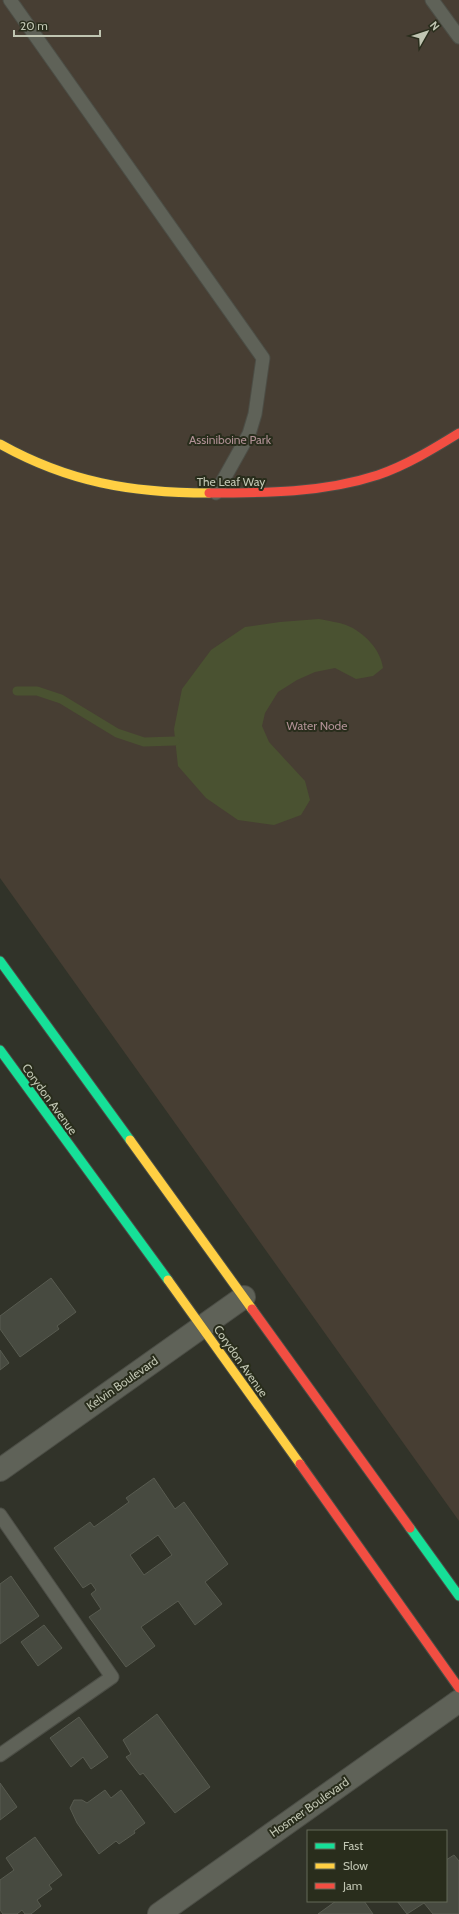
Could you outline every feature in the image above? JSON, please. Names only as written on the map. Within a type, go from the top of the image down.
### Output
[{"type":"main road","name":"The Leaf Way","points":[[0,444],[52,470],[94,483],[134,490],[265,493],[298,491],[335,485],[379,474],[412,460],[459,433]]},
{"type":"main road","points":[[0,961],[459,1596]]},
{"type":"main road","name":"Corydon Avenue","points":[[0,1050],[202,1326],[459,1688]]},
{"type":"street","name":"Kelvin Boulevard","points":[[0,1470],[244,1297]]},
{"type":"street","name":"Hosmer Boulevard","points":[[159,1914],[459,1701]]},
{"type":"lane","points":[[10,0],[263,358],[255,414],[249,434],[216,493]]},
{"type":"lane","points":[[432,0],[459,37]]},
{"type":"lane","points":[[0,1515],[112,1677],[0,1755]]},
{"type":"green space","name":"Assiniboine Park","points":[[0,0],[459,0],[459,1521],[0,878]]},
{"type":"shaded area","points":[[319,619],[343,624],[359,632],[375,648],[382,661],[383,668],[373,676],[356,679],[335,668],[315,672],[297,680],[278,692],[265,713],[262,726],[269,742],[305,781],[310,800],[301,815],[274,825],[238,820],[206,798],[178,766],[174,729],[182,689],[211,650],[245,627],[280,622]]},
{"type":"building","points":[[51,1278],[76,1312],[57,1326],[59,1329],[20,1357],[0,1329],[0,1316]]},
{"type":"building","points":[[0,1350],[9,1363],[0,1370]]},
{"type":"building","points":[[154,1478],[175,1509],[184,1502],[228,1564],[205,1582],[222,1604],[195,1625],[178,1601],[141,1627],[155,1646],[126,1667],[89,1617],[101,1609],[91,1594],[96,1590],[91,1583],[83,1588],[54,1548],[90,1522],[94,1527],[129,1502],[126,1498]],"holes":[[[158,1535],[172,1555],[144,1575],[130,1555]]]},
{"type":"building","points":[[11,1576],[39,1616],[0,1644],[0,1584]]},
{"type":"building","points":[[44,1625],[62,1648],[38,1666],[21,1642]]},
{"type":"building","points":[[157,1714],[210,1787],[175,1813],[143,1773],[140,1775],[126,1757],[131,1754],[123,1740]]},
{"type":"building","points":[[79,1717],[108,1757],[91,1769],[83,1757],[71,1767],[50,1738]]},
{"type":"building","points":[[0,1783],[17,1807],[0,1820]]},
{"type":"building","points":[[105,1790],[111,1798],[121,1790],[145,1823],[134,1831],[135,1833],[119,1844],[116,1841],[99,1854],[77,1823],[70,1808],[74,1800],[82,1800],[87,1803]]},
{"type":"building","points":[[35,1837],[62,1875],[49,1885],[52,1889],[37,1900],[41,1906],[31,1914],[25,1914],[22,1910],[17,1914],[3,1914],[0,1910],[0,1880],[14,1870],[6,1858]]},
{"type":"building","points":[[454,1855],[459,1861],[459,1914],[433,1914],[424,1903],[407,1914],[398,1902],[447,1902],[447,1859]]},
{"type":"building","points":[[335,1902],[365,1902],[373,1914],[318,1914]]},
{"type":"waterway","points":[[17,691],[37,691],[61,699],[117,733],[144,742],[175,741]]},
{"type":"traffic: fast","points":[[0,961],[130,1140]]},
{"type":"traffic: fast","points":[[0,1050],[168,1280]]},
{"type":"traffic: fast","points":[[410,1528],[459,1596]]},
{"type":"traffic: slow","points":[[0,444],[50,468],[101,483],[153,491],[209,493]]},
{"type":"traffic: slow","points":[[130,1140],[252,1309]]},
{"type":"traffic: slow","points":[[168,1280],[300,1464]]},
{"type":"traffic: jam","points":[[209,493],[294,491],[315,489],[357,481],[378,475],[410,462],[459,433]]},
{"type":"traffic: jam","points":[[252,1309],[410,1528]]},
{"type":"traffic: jam","points":[[300,1464],[459,1688]]},
{"type":"park label","name":"Water Node","points":[[317,725]]}]
